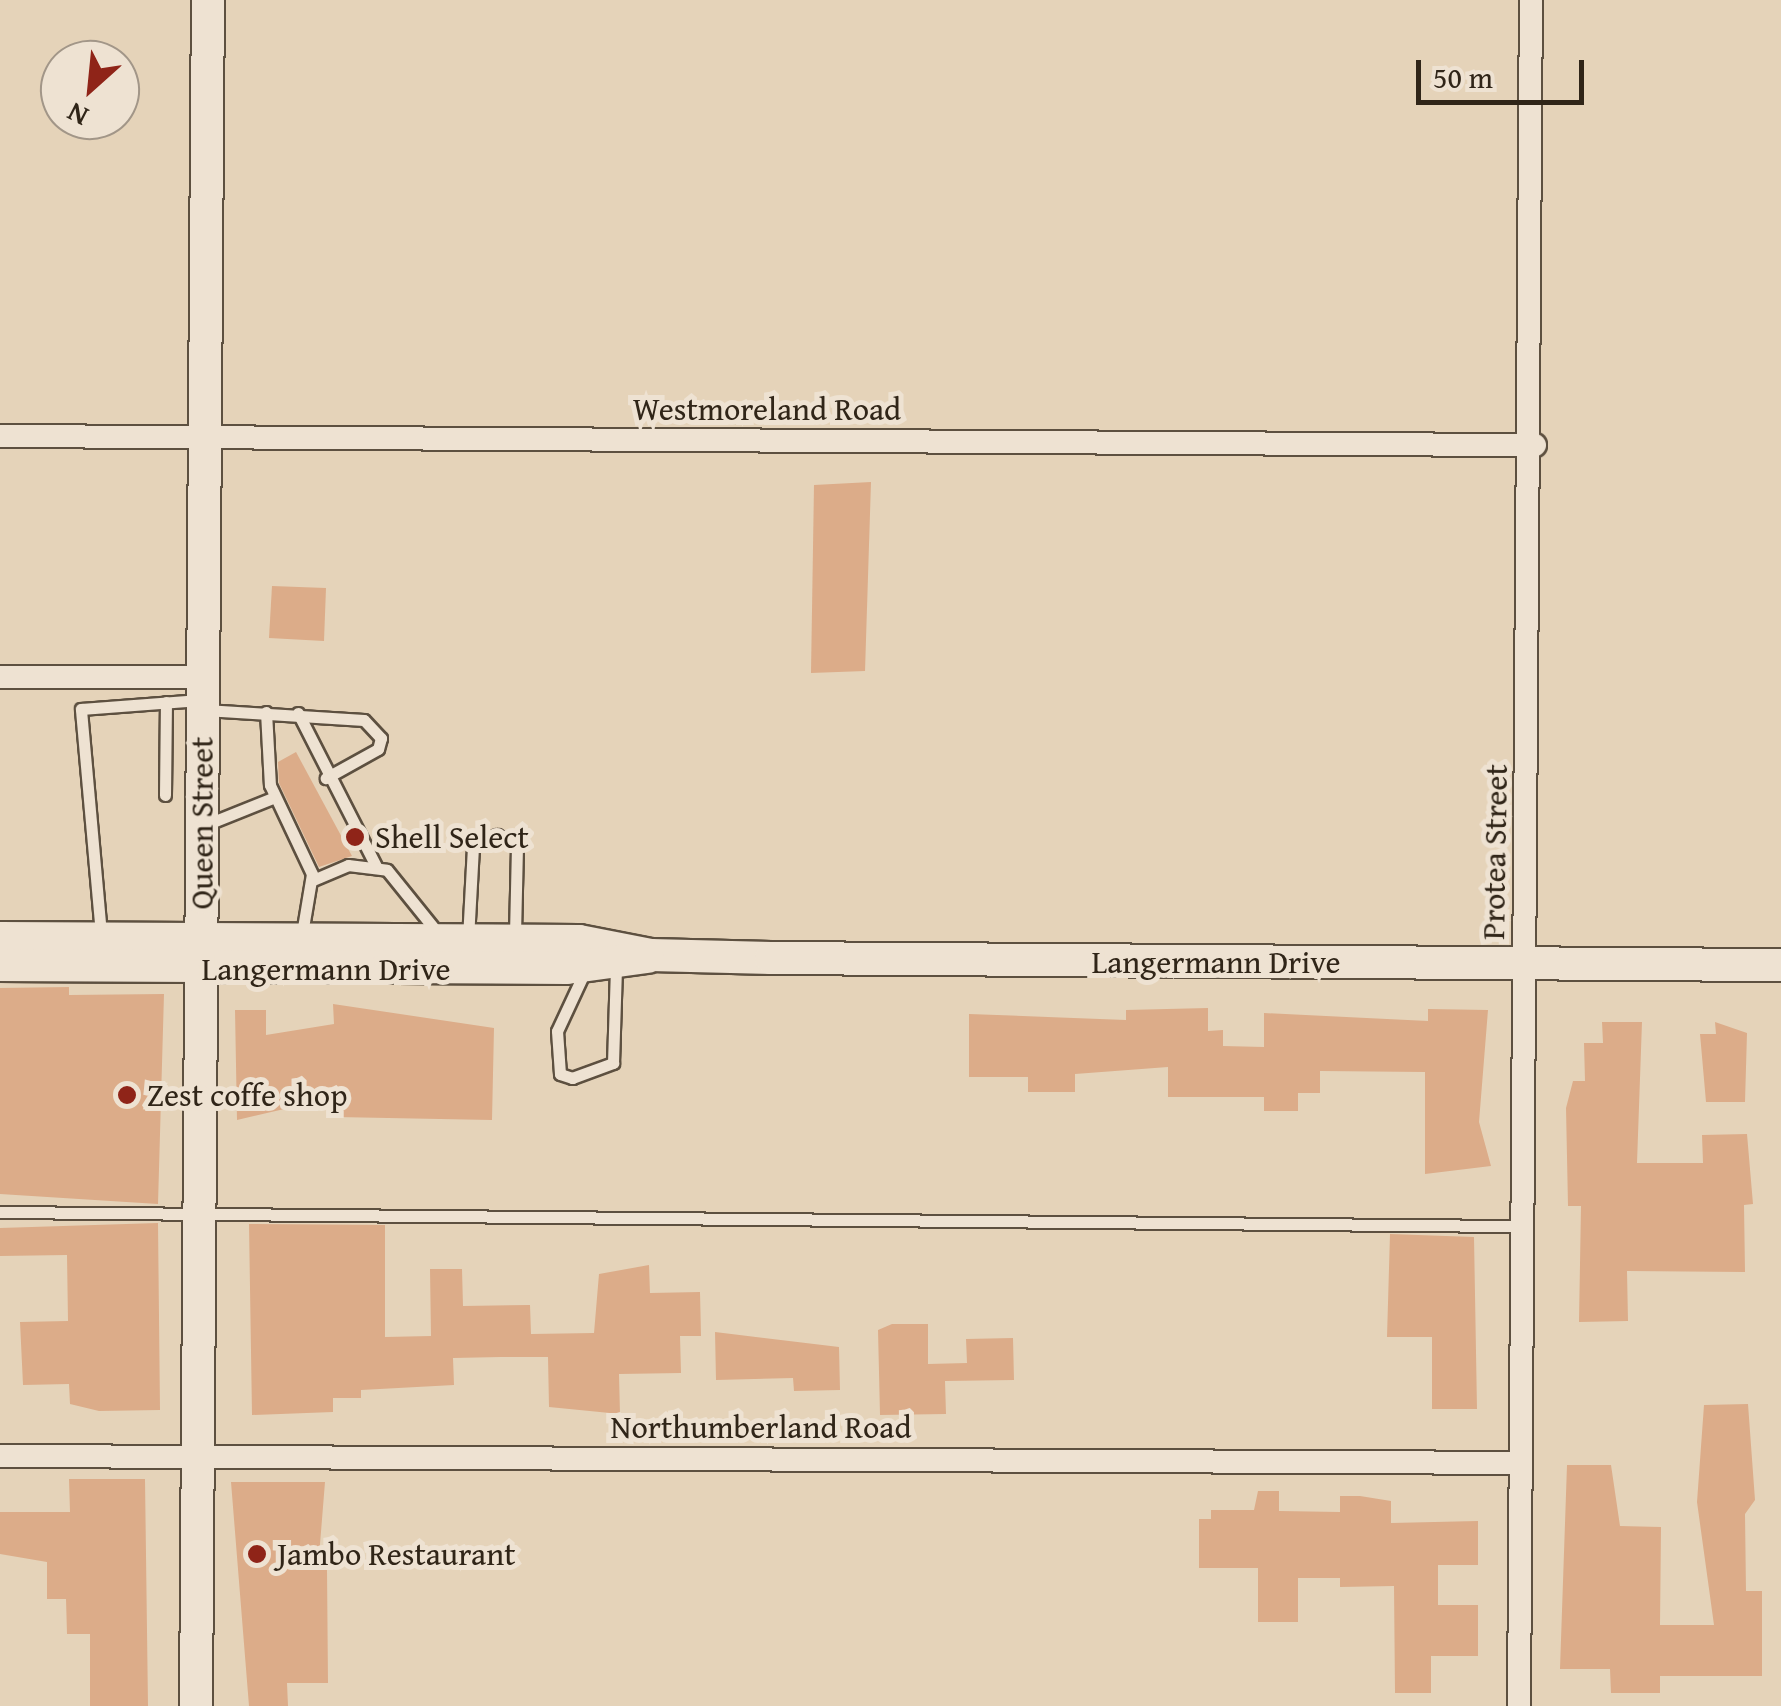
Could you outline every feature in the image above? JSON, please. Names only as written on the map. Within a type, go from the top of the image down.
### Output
[{"type":"main road","name":"Queen Street","points":[[196,1706],[204,1212],[201,695],[208,0]]},
{"type":"main road","name":"Langermann Drive","points":[[0,938],[515,940],[651,956],[1781,965]]},
{"type":"main road","name":"Langermann Drive","points":[[0,965],[202,970],[601,966],[651,956]]},
{"type":"street","name":"Protea Street","points":[[1518,1706],[1525,964],[1535,445],[1531,0]]},
{"type":"street","name":"Westmoreland Road","points":[[0,436],[1535,445]]},
{"type":"street","points":[[0,678],[201,695]]},
{"type":"street","name":"Northumberland Road","points":[[0,1456],[1522,1463]]},
{"type":"lane","points":[[101,936],[81,708],[166,702],[201,695],[266,712],[356,717],[381,738],[372,755],[326,778]]},
{"type":"lane","points":[[165,795],[166,702]]},
{"type":"lane","points":[[266,712],[275,796],[312,880],[302,938]]},
{"type":"lane","points":[[298,713],[326,778],[377,868]]},
{"type":"lane","points":[[202,826],[275,796]]},
{"type":"lane","points":[[455,939],[474,847],[498,835],[517,846],[515,940]]},
{"type":"lane","points":[[312,880],[348,865],[377,868],[404,882],[455,939]]},
{"type":"lane","points":[[601,966],[613,1062],[572,1078],[560,1074],[557,1031],[601,966]]},
{"type":"lane","points":[[0,1212],[1522,1226]]},
{"type":"building","points":[[871,482],[865,671],[811,673],[814,485]]},
{"type":"building","points":[[272,586],[326,588],[324,641],[269,638]]},
{"type":"building","points":[[296,752],[352,856],[319,867],[279,783],[278,762]]},
{"type":"building","points":[[69,987],[69,995],[164,994],[158,1204],[0,1194],[0,988]]},
{"type":"building","points":[[333,1004],[494,1028],[492,1120],[336,1117],[336,1097],[237,1120],[235,1010],[266,1010],[266,1035],[334,1024]]},
{"type":"building","points":[[1208,1008],[1208,1031],[1223,1030],[1223,1046],[1264,1047],[1264,1013],[1428,1021],[1428,1009],[1488,1010],[1479,1122],[1491,1166],[1425,1174],[1425,1072],[1320,1071],[1320,1093],[1298,1093],[1298,1111],[1264,1111],[1264,1097],[1168,1097],[1168,1067],[1075,1074],[1075,1092],[1028,1092],[1028,1077],[969,1077],[969,1014],[1126,1020],[1126,1010]]},
{"type":"building","points":[[1602,1022],[1642,1022],[1637,1163],[1703,1163],[1702,1135],[1747,1134],[1753,1204],[1744,1205],[1745,1272],[1627,1271],[1628,1321],[1579,1322],[1581,1206],[1568,1206],[1566,1108],[1573,1081],[1585,1081],[1584,1043],[1603,1043]]},
{"type":"building","points":[[1715,1022],[1747,1033],[1745,1102],[1706,1102],[1700,1034],[1716,1034]]},
{"type":"building","points":[[158,1223],[160,1410],[99,1411],[70,1404],[69,1384],[23,1385],[20,1322],[68,1321],[67,1255],[0,1256],[0,1228]]},
{"type":"building","points":[[249,1224],[385,1225],[385,1337],[431,1336],[430,1269],[462,1269],[463,1306],[530,1305],[531,1334],[594,1333],[599,1274],[649,1265],[650,1293],[700,1292],[701,1336],[680,1336],[681,1373],[619,1374],[620,1414],[549,1407],[548,1357],[501,1357],[453,1358],[454,1385],[361,1390],[361,1398],[333,1398],[333,1412],[252,1415]]},
{"type":"building","points":[[1390,1234],[1474,1237],[1477,1409],[1432,1409],[1432,1337],[1387,1337]]},
{"type":"building","points":[[892,1324],[928,1324],[928,1364],[967,1363],[966,1339],[1013,1338],[1014,1380],[945,1381],[946,1414],[880,1415],[878,1330]]},
{"type":"building","points":[[715,1332],[839,1347],[840,1390],[794,1391],[793,1378],[716,1380]]},
{"type":"building","points":[[1748,1404],[1755,1500],[1745,1514],[1746,1591],[1762,1591],[1762,1676],[1660,1676],[1660,1693],[1611,1693],[1610,1669],[1560,1669],[1567,1465],[1611,1465],[1620,1526],[1661,1527],[1660,1625],[1714,1625],[1697,1502],[1704,1405]]},
{"type":"building","points":[[69,1479],[145,1479],[148,1706],[90,1706],[90,1634],[67,1634],[66,1599],[47,1599],[47,1562],[0,1554],[0,1512],[70,1512]]},
{"type":"building","points":[[231,1482],[325,1482],[318,1569],[327,1569],[328,1683],[287,1683],[288,1706],[249,1706]]},
{"type":"building","points":[[1258,1491],[1279,1491],[1279,1511],[1340,1512],[1340,1496],[1360,1496],[1391,1501],[1391,1523],[1478,1521],[1478,1565],[1438,1565],[1438,1605],[1478,1605],[1478,1656],[1431,1656],[1431,1693],[1395,1693],[1394,1586],[1340,1587],[1340,1578],[1298,1578],[1298,1622],[1258,1622],[1258,1568],[1199,1568],[1199,1519],[1211,1519],[1211,1510],[1254,1510]]},
{"type":"place","name":"Shell Select","points":[[355,837]]},
{"type":"place","name":"Zest coffe shop","points":[[127,1095]]},
{"type":"place","name":"Jambo Restaurant","points":[[257,1554]]}]
